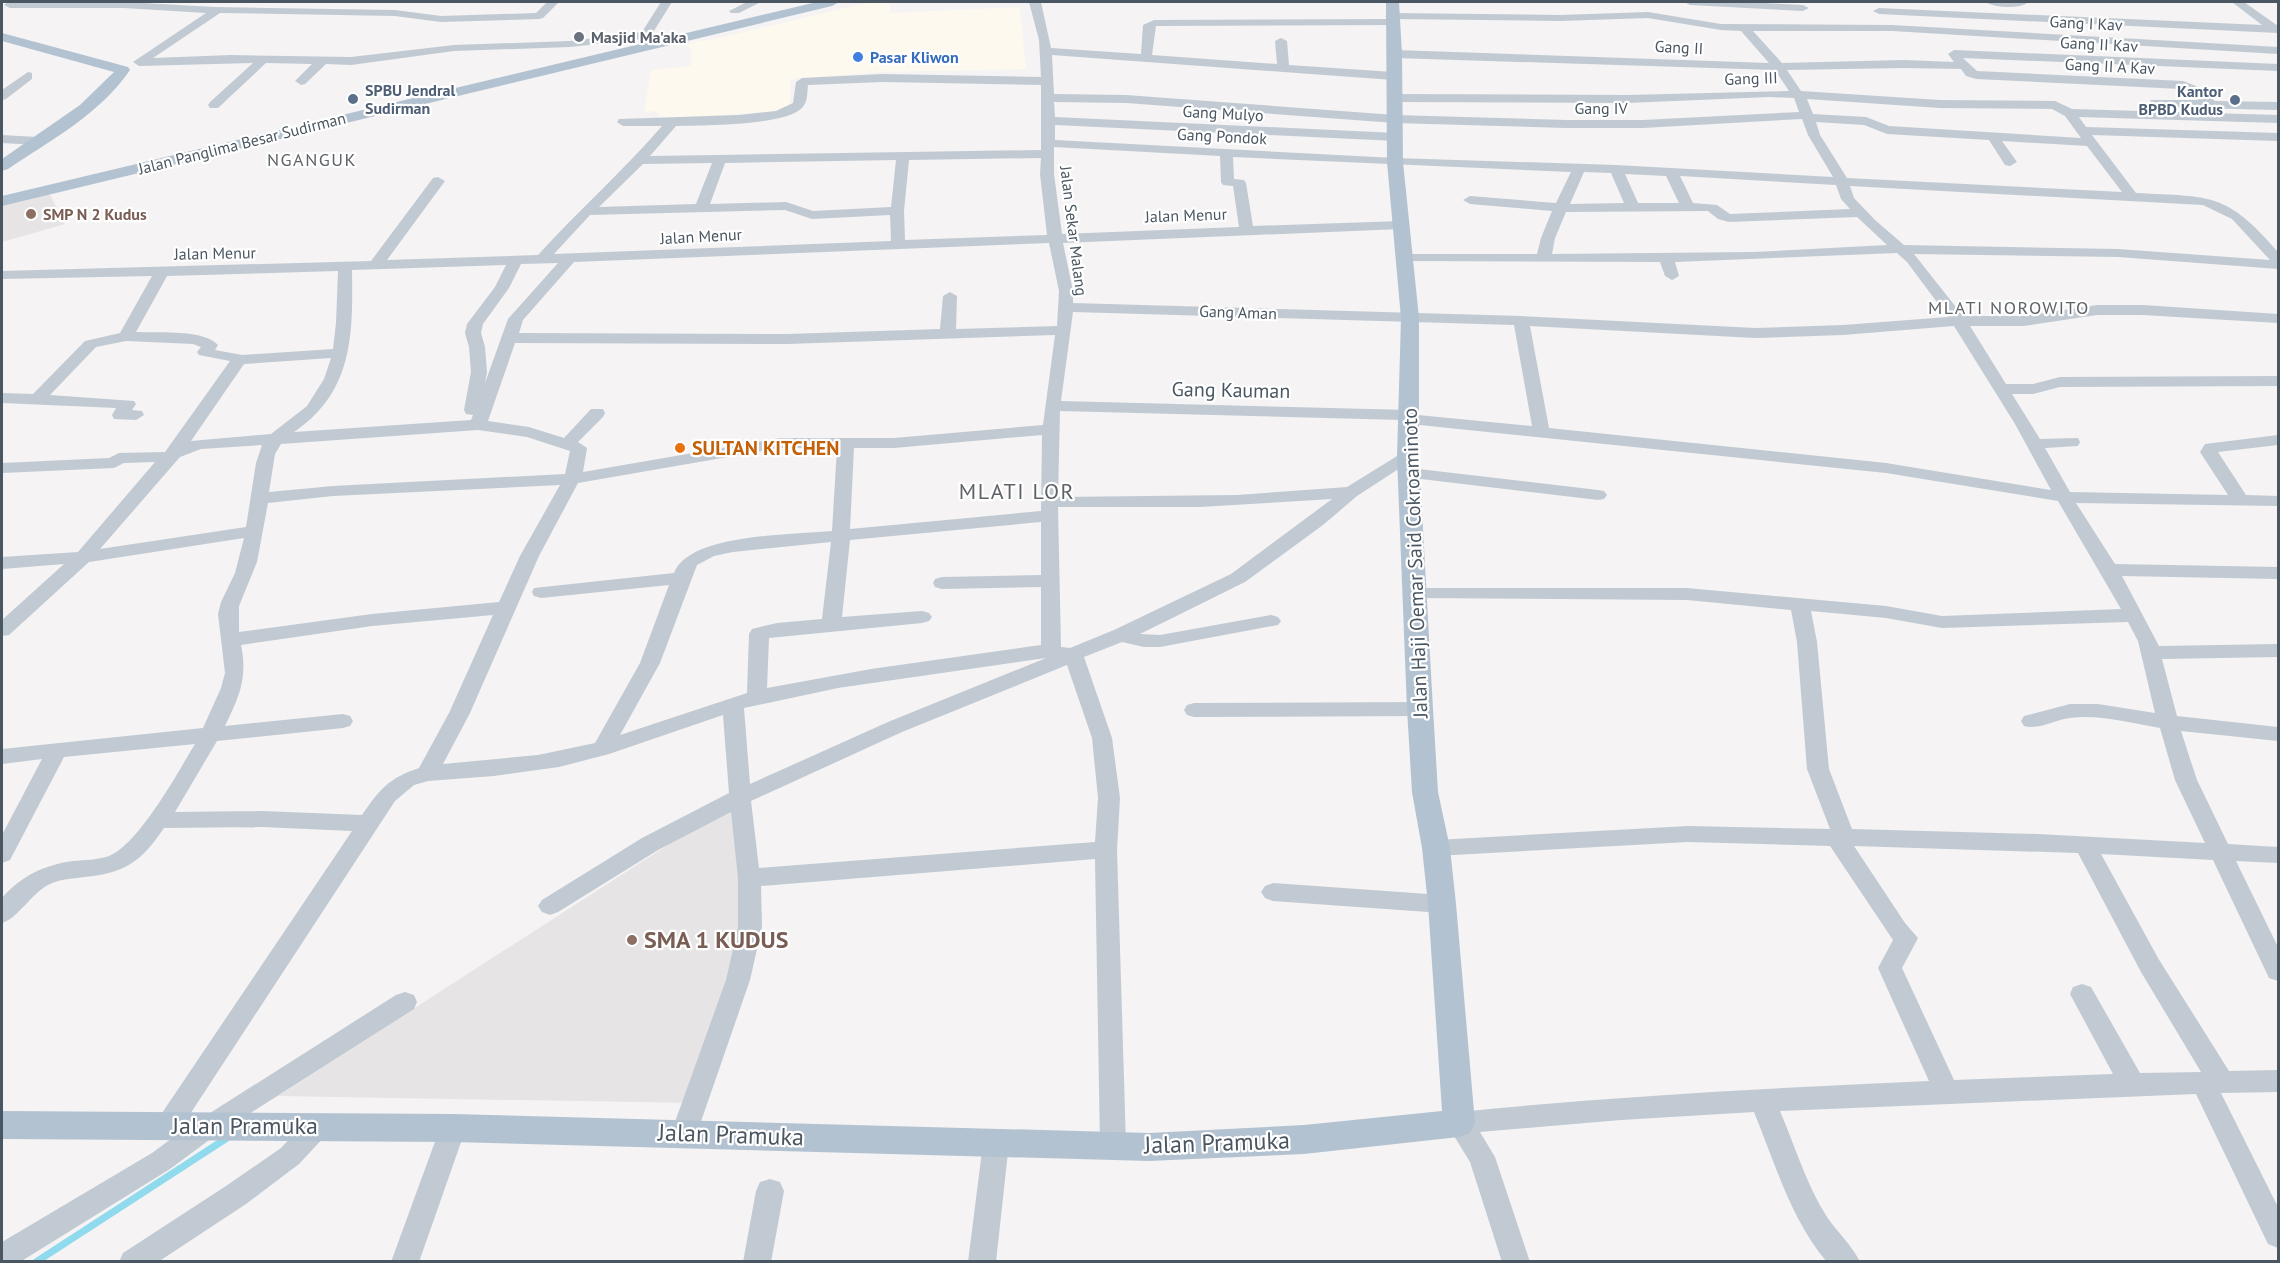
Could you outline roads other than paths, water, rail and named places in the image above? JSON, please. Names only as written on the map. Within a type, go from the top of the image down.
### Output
[{"type":"main road","name":"Jalan Panglima Besar Sudirman","points":[[2,201],[832,2]]},
{"type":"main road","name":"Jalan Haji Oemar Said Cokroaminoto","points":[[1392,13],[1395,162],[1410,318],[1409,465],[1420,709],[1425,792],[1436,848],[1442,904],[1458,1111]]},
{"type":"main road","points":[[2,37],[123,70],[118,78],[91,103],[2,166]]},
{"type":"main road","name":"Jalan Pramuka","points":[[2,1125],[453,1128],[1149,1147],[1264,1144],[1396,1132],[1458,1111]]},
{"type":"street","points":[[123,70],[139,62],[229,2]]},
{"type":"street","points":[[409,16],[423,2]]},
{"type":"street","points":[[513,47],[553,2]]},
{"type":"street","points":[[646,35],[666,2]]},
{"type":"street","points":[[735,11],[755,2]]},
{"type":"street","name":"Jalan Sekar Malang","points":[[1035,2],[1045,40],[1049,122],[1047,148],[1055,238],[1066,291],[1064,330],[1050,429],[1048,509],[1051,651]]},
{"type":"street","points":[[1690,2],[1799,5],[1812,28]]},
{"type":"street","points":[[1870,2],[1892,28]]},
{"type":"street","points":[[1992,2],[2021,3]]},
{"type":"street","points":[[2238,2],[2276,30]]},
{"type":"street","points":[[9,4],[127,3],[218,10],[395,13],[441,19],[539,16]]},
{"type":"street","points":[[1879,11],[2276,30]]},
{"type":"street","name":"Gang I Kav","points":[[1146,59],[1149,25],[1154,23],[1392,13],[1560,18],[1648,15],[1704,25],[1745,28],[1892,28],[2278,50]]},
{"type":"street","points":[[1745,28],[1779,67],[1797,94],[1814,135],[1841,180],[1848,199],[1860,213],[1901,249],[1959,321],[2002,388],[2109,570],[2148,641],[2168,723],[2186,780],[2278,971]]},
{"type":"street","points":[[1937,31],[1963,66]]},
{"type":"street","points":[[139,62],[264,59],[322,61],[384,58],[454,48],[570,44],[646,35],[654,41],[664,43]]},
{"type":"street","points":[[1281,41],[1283,69]]},
{"type":"street","points":[[1045,51],[1283,69],[1395,97]]},
{"type":"street","name":"Gang II Kav","points":[[1953,54],[2278,67]]},
{"type":"street","points":[[214,105],[264,59]]},
{"type":"street","points":[[301,81],[322,61]]},
{"type":"street","name":"Gang II","points":[[1395,97],[1779,67],[1904,64],[1963,66]]},
{"type":"street","name":"Gang II A Kav","points":[[1963,66],[1976,75],[2186,86],[2211,104]]},
{"type":"street","points":[[123,70],[219,72]]},
{"type":"street","points":[[2,96],[28,76]]},
{"type":"street","points":[[2001,77],[2024,105]]},
{"type":"street","points":[[623,122],[672,122],[757,117],[791,111],[800,101],[802,82],[883,78],[1046,81]]},
{"type":"street","points":[[2138,84],[2168,117]]},
{"type":"street","name":"Gang III","points":[[1395,97],[1627,99],[1750,93],[1797,94],[1940,104],[2055,105],[2069,113],[2278,119]]},
{"type":"street","points":[[1047,98],[1395,97]]},
{"type":"street","name":"Gang IV","points":[[1395,97],[1604,125],[1807,117],[1866,121],[1887,130],[1994,136],[2278,137]]},
{"type":"street","name":"Gang Mulyo","points":[[1049,122],[1395,97]]},
{"type":"street","points":[[2155,103],[2278,106]]},
{"type":"street","points":[[2069,113],[2133,198]]},
{"type":"street","points":[[752,146],[757,117]]},
{"type":"street","points":[[541,260],[587,210],[640,160],[672,122]]},
{"type":"street","points":[[1994,136],[2010,162]]},
{"type":"street","points":[[2,139],[37,141]]},
{"type":"street","name":"Gang Pondok","points":[[640,160],[720,159],[752,146],[903,156],[1047,148],[1616,169],[2204,201],[2220,204],[2239,216],[2278,260]]},
{"type":"street","points":[[1226,153],[1228,182],[1239,183],[1247,231]]},
{"type":"street","points":[[898,245],[897,211],[903,156]]},
{"type":"street","points":[[701,208],[720,159]]},
{"type":"street","points":[[1544,258],[1549,238],[1579,168]]},
{"type":"street","points":[[1616,169],[1633,208]]},
{"type":"street","points":[[1671,172],[1688,207]]},
{"type":"street","points":[[375,266],[438,181]]},
{"type":"street","points":[[1470,200],[1562,208],[1712,207],[1723,217],[1729,218],[1860,213]]},
{"type":"street","points":[[587,210],[789,207],[812,215],[897,211]]},
{"type":"street","name":"Jalan Menur","points":[[2,275],[515,261],[1401,225]]},
{"type":"street","points":[[1405,257],[1666,258],[1901,249],[2118,253],[2278,265]]},
{"type":"street","points":[[1666,258],[1672,276]]},
{"type":"street","points":[[473,425],[516,319],[569,259]]},
{"type":"street","points":[[473,425],[473,407],[479,372],[477,347],[473,333],[475,324],[502,288],[515,261]]},
{"type":"street","points":[[2,915],[12,901],[28,886],[45,877],[63,871],[117,864],[126,859],[138,848],[158,820],[210,734],[231,692],[235,674],[227,619],[229,604],[244,572],[255,531],[267,449],[278,437],[314,408],[328,389],[345,325],[345,267]]},
{"type":"street","points":[[126,336],[162,272]]},
{"type":"street","points":[[948,333],[950,296]]},
{"type":"street","name":"Gang Aman","points":[[1066,307],[1521,321],[1755,333],[1843,330],[1959,321],[2024,321],[2097,310],[2278,318]]},
{"type":"street","points":[[1521,321],[1540,432]]},
{"type":"street","points":[[508,338],[787,339],[1064,330]]},
{"type":"street","points":[[37,399],[92,344],[126,336],[196,339],[210,345],[205,352],[214,356],[235,356],[239,360],[339,353]]},
{"type":"street","points":[[2,630],[83,557],[172,455],[239,360]]},
{"type":"street","points":[[2002,388],[2033,389],[2060,382],[2278,381]]},
{"type":"street","points":[[2,398],[128,404],[120,415],[136,415]]},
{"type":"street","name":"Gang Kauman","points":[[1052,406],[1410,417],[1886,468],[2064,497],[2278,501]]},
{"type":"street","points":[[568,443],[597,413]]},
{"type":"street","points":[[2,468],[114,463],[119,458],[172,455],[199,444],[473,425],[529,432],[578,448],[579,453],[571,479],[529,556],[473,685],[428,773]]},
{"type":"street","points":[[261,498],[345,490],[571,479],[780,443],[894,443],[1050,429]]},
{"type":"street","points":[[2240,500],[2213,460],[2209,452],[2211,448],[2278,440]]},
{"type":"street","points":[[2034,444],[2072,442]]},
{"type":"street","points":[[831,625],[841,535],[846,443]]},
{"type":"street","points":[[550,906],[650,844],[740,797],[895,727],[1074,656],[1238,579],[1317,521],[1351,492],[1409,465],[1598,495]]},
{"type":"street","points":[[602,749],[650,663],[686,566],[692,558],[717,549],[1048,509],[1284,499],[1351,492]]},
{"type":"street","points":[[2,563],[83,557],[255,531]]},
{"type":"street","points":[[2109,570],[2278,573]]},
{"type":"street","points":[[541,592],[681,578]]},
{"type":"street","points":[[942,583],[1049,581]]},
{"type":"street","points":[[1414,592],[1687,594],[1886,612],[1942,622],[2133,615]]},
{"type":"street","points":[[1800,604],[1807,642],[1818,769],[1842,839],[1897,930],[1906,938],[1890,968],[1947,1092]]},
{"type":"street","points":[[230,640],[372,620],[506,608]]},
{"type":"street","points":[[757,698],[761,633],[777,629],[922,617]]},
{"type":"street","points":[[1121,635],[1160,641],[1271,621]]},
{"type":"street","points":[[2151,653],[2278,650]]},
{"type":"street","points":[[167,1127],[368,823],[394,788],[406,780],[428,773],[525,766],[602,749],[733,704],[808,688],[1051,651],[1074,656]]},
{"type":"street","points":[[1074,656],[1102,738],[1109,798],[1106,850],[1113,1145]]},
{"type":"street","points":[[684,1133],[738,980],[750,927],[749,878],[733,704]]},
{"type":"street","points":[[1194,710],[1420,709]]},
{"type":"street","points":[[2031,721],[2082,711],[2098,711],[2168,723],[2278,734]]},
{"type":"street","points":[[2,756],[343,721]]},
{"type":"street","points":[[2,855],[57,750]]},
{"type":"street","points":[[158,820],[262,819],[368,823]]},
{"type":"street","points":[[1436,848],[1688,834],[2030,842],[2278,855]]},
{"type":"street","points":[[2085,844],[2113,900],[2182,1021],[2212,1082],[2278,1235]]},
{"type":"street","points":[[749,878],[1106,850]]},
{"type":"street","points":[[1273,892],[1442,904]]},
{"type":"street","points":[[2082,994],[2132,1084]]},
{"type":"street","points":[[2,1257],[161,1161],[207,1127],[405,1002]]},
{"type":"street","points":[[1458,1111],[1524,1116],[1762,1099],[2132,1084],[2278,1081]]},
{"type":"street","points":[[1762,1099],[1810,1215],[1822,1235],[1846,1262]]},
{"type":"street","points":[[1458,1111],[1482,1157],[1516,1262]]},
{"type":"street","points":[[147,1256],[290,1156],[318,1126]]},
{"type":"street","points":[[405,1262],[453,1128]]},
{"type":"street","points":[[982,1262],[996,1143]]},
{"type":"street","points":[[757,1262],[770,1191]]},
{"type":"waterway","points":[[36,1262],[227,1138]]},
{"type":"place","name":"Masjid Ma'aka","points":[[579,37]]},
{"type":"place","name":"Pasar Kliwon","points":[[858,57]]},
{"type":"place","name":"SPBU Jendral Sudirman","points":[[353,99]]},
{"type":"place","name":"Kantor BPBD Kudus","points":[[2235,100]]},
{"type":"place","name":"SMP N 2 Kudus","points":[[31,214]]},
{"type":"place","name":"SULTAN KITCHEN","points":[[680,448]]},
{"type":"place","name":"SMA 1 KUDUS","points":[[632,940]]},
{"type":"district","name":"NGANGUK","points":[[312,160]]},
{"type":"district","name":"MLATI NOROWITO","points":[[2009,308]]},
{"type":"district","name":"MLATI LOR","points":[[1017,491]]}]
